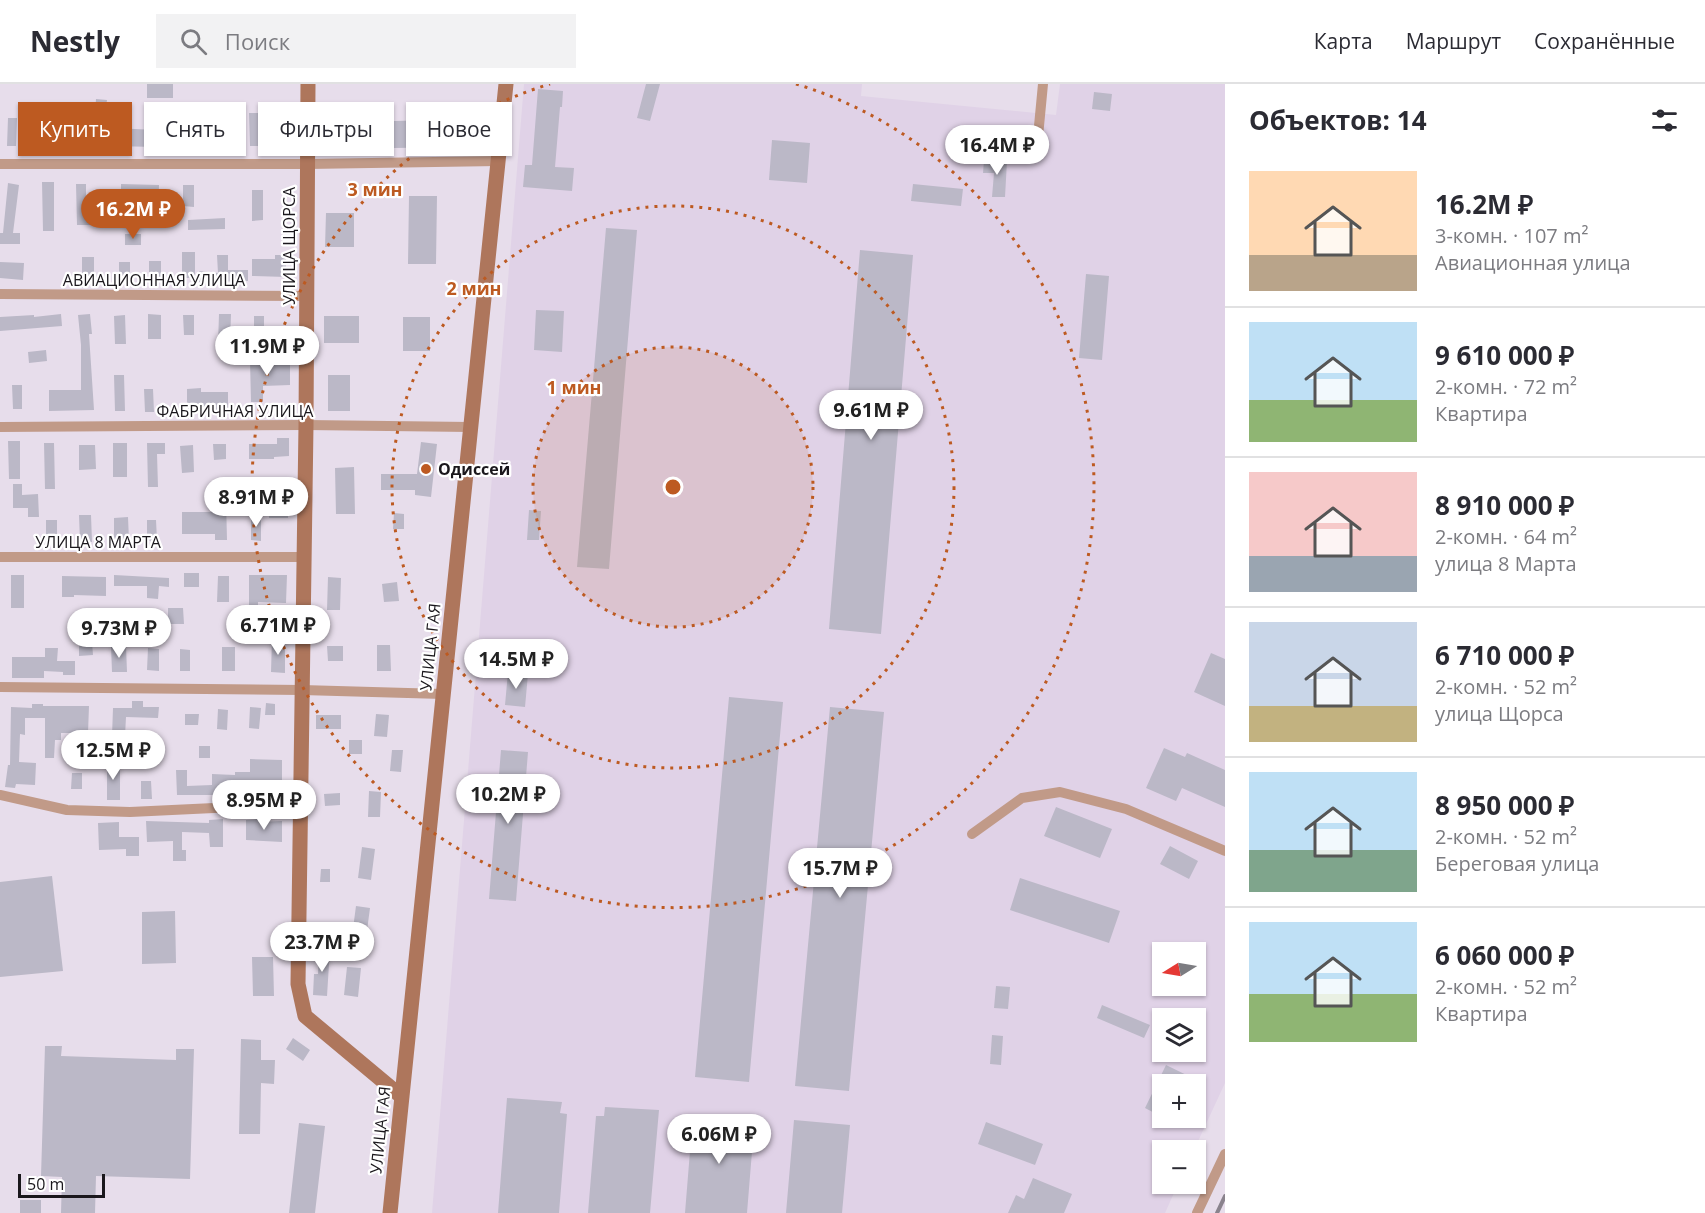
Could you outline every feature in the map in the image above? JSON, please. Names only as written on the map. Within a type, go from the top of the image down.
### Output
[{"type":"main road","name":"УЛИЦА ЩОРСА","points":[[308,84],[298,984],[305,1016],[402,1097]]},
{"type":"main road","name":"УЛИЦА ГАЯ","points":[[390,1213],[506,84]]},
{"type":"street","points":[[1037,147],[1043,84]]},
{"type":"street","points":[[0,164],[308,164],[498,160]]},
{"type":"street","name":"АВИАЦИОННАЯ УЛИЦА","points":[[0,294],[307,296]]},
{"type":"street","name":"ФАБРИЧНАЯ УЛИЦА","points":[[0,427],[306,425],[470,427]]},
{"type":"street","name":"УЛИЦА 8 МАРТА","points":[[0,557],[304,557]]},
{"type":"street","points":[[0,687],[443,694]]},
{"type":"street","points":[[972,834],[1022,798],[1060,792],[1126,809],[1225,851]]},
{"type":"street","points":[[0,795],[67,810],[130,812],[300,804]]},
{"type":"street","points":[[1197,1213],[1225,1154]]},
{"type":"shaded area","points":[[524,84],[862,84],[861,96],[1056,115],[1060,84],[1225,84],[1225,1083],[1206,1124],[1206,1074],[1152,1074],[1152,1128],[1204,1128],[1199,1140],[1152,1140],[1152,1194],[1174,1194],[1165,1213],[432,1213]]},
{"type":"building","points":[[147,84],[173,84],[173,98],[147,98]]},
{"type":"building","points":[[646,84],[660,84],[650,121],[637,118]]},
{"type":"building","points":[[538,89],[563,91],[555,167],[574,168],[572,191],[523,187],[525,165],[532,165]]},
{"type":"building","points":[[1094,92],[1112,94],[1110,111],[1092,109]]},
{"type":"building","points":[[96,99],[107,100],[107,102],[96,102]]},
{"type":"building","points":[[249,113],[258,113],[258,146],[250,146]]},
{"type":"building","points":[[8,118],[17,118],[16,146],[7,146]]},
{"type":"building","points":[[394,121],[406,121],[406,148],[394,148]]},
{"type":"building","points":[[132,129],[144,129],[144,147],[132,146]]},
{"type":"building","points":[[772,140],[810,143],[807,183],[769,180]]},
{"type":"building","points":[[984,160],[1007,161],[1005,197],[992,197],[994,173],[983,173]]},
{"type":"building","points":[[42,182],[54,182],[54,231],[43,231]]},
{"type":"building","points":[[8,183],[19,185],[13,233],[20,233],[20,244],[0,244]]},
{"type":"building","points":[[76,184],[86,184],[86,211],[90,211],[90,225],[77,225]]},
{"type":"building","points":[[121,184],[159,185],[158,217],[146,217],[146,204],[121,204]]},
{"type":"building","points":[[913,184],[963,189],[961,206],[911,201]]},
{"type":"building","points":[[183,185],[194,185],[194,207],[183,206]]},
{"type":"building","points":[[252,190],[263,190],[263,220],[252,221]]},
{"type":"building","points":[[409,196],[437,196],[436,264],[408,264]]},
{"type":"building","points":[[326,213],[354,213],[354,247],[325,247]]},
{"type":"building","points":[[225,218],[225,229],[188,230],[188,220]]},
{"type":"building","points":[[606,228],[637,230],[609,569],[577,567]]},
{"type":"building","points":[[125,234],[141,234],[141,245],[125,245]]},
{"type":"building","points":[[860,250],[913,255],[881,634],[829,629]]},
{"type":"building","points":[[182,252],[195,252],[195,278],[182,278]]},
{"type":"building","points":[[217,255],[228,255],[228,270],[248,270],[248,281],[198,282],[199,271],[218,273]]},
{"type":"building","points":[[275,255],[286,255],[286,277],[252,276],[252,259],[275,259]]},
{"type":"building","points":[[82,257],[94,257],[94,280],[82,280]]},
{"type":"building","points":[[149,261],[161,261],[161,279],[149,279]]},
{"type":"building","points":[[0,262],[24,263],[23,280],[0,278]]},
{"type":"building","points":[[119,262],[130,262],[130,278],[119,278]]},
{"type":"building","points":[[1086,274],[1109,276],[1102,360],[1079,358]]},
{"type":"building","points":[[536,310],[564,311],[562,352],[534,350]]},
{"type":"building","points":[[61,314],[62,326],[0,331],[0,317]]},
{"type":"building","points":[[90,314],[92,334],[89,334],[94,410],[49,411],[49,390],[81,390],[78,315]]},
{"type":"building","points":[[148,314],[161,315],[161,339],[148,339]]},
{"type":"building","points":[[219,314],[231,314],[230,345],[218,344]]},
{"type":"building","points":[[125,315],[126,344],[115,344],[114,316]]},
{"type":"building","points":[[183,315],[194,315],[194,335],[184,335]]},
{"type":"building","points":[[254,316],[264,316],[264,341],[254,341]]},
{"type":"building","points":[[324,316],[359,316],[359,343],[324,343]]},
{"type":"building","points":[[403,317],[430,317],[430,351],[403,351]]},
{"type":"building","points":[[46,350],[47,361],[29,363],[28,352]]},
{"type":"building","points":[[250,360],[290,363],[290,385],[263,386],[263,402],[251,402]]},
{"type":"building","points":[[114,375],[124,375],[125,411],[115,411]]},
{"type":"building","points":[[328,375],[350,375],[350,411],[328,411]]},
{"type":"building","points":[[12,385],[22,385],[22,409],[13,409]]},
{"type":"building","points":[[201,388],[201,392],[228,392],[228,410],[187,410],[187,389]]},
{"type":"building","points":[[144,389],[153,389],[154,412],[145,412]]},
{"type":"building","points":[[277,438],[289,438],[289,456],[274,457],[274,459],[249,459],[249,444],[277,444]]},
{"type":"building","points":[[8,441],[20,441],[20,479],[9,479]]},
{"type":"building","points":[[421,442],[437,444],[431,497],[415,495],[415,490],[381,490],[381,474],[417,474]]},
{"type":"building","points":[[44,443],[54,443],[55,489],[45,489]]},
{"type":"building","points":[[113,443],[127,443],[127,477],[113,477]]},
{"type":"building","points":[[147,443],[165,443],[165,454],[157,454],[158,487],[148,487]]},
{"type":"building","points":[[213,444],[226,444],[226,459],[214,460]]},
{"type":"building","points":[[79,445],[95,445],[96,469],[79,470]]},
{"type":"building","points":[[193,445],[194,472],[182,473],[180,446]]},
{"type":"building","points":[[354,467],[355,514],[336,514],[335,468]]},
{"type":"building","points":[[13,484],[22,484],[22,495],[38,494],[39,517],[28,517],[28,508],[13,508]]},
{"type":"building","points":[[276,490],[288,490],[288,518],[269,518],[269,505],[277,505]]},
{"type":"building","points":[[215,499],[226,499],[227,540],[215,540],[215,534],[182,534],[182,512],[215,512]]},
{"type":"building","points":[[529,510],[541,511],[539,540],[527,540]]},
{"type":"building","points":[[394,513],[404,514],[404,529],[393,529]]},
{"type":"building","points":[[79,515],[91,515],[92,542],[80,542]]},
{"type":"building","points":[[251,516],[261,516],[261,541],[251,540]]},
{"type":"building","points":[[128,517],[129,541],[114,541],[114,518]]},
{"type":"building","points":[[46,520],[57,520],[57,542],[46,542]]},
{"type":"building","points":[[147,520],[156,520],[157,540],[147,541]]},
{"type":"building","points":[[184,573],[199,573],[199,587],[184,587]]},
{"type":"building","points":[[11,575],[24,575],[24,608],[11,608]]},
{"type":"building","points":[[114,575],[169,578],[169,587],[159,586],[158,599],[147,598],[147,586],[114,586]]},
{"type":"building","points":[[249,575],[287,575],[286,603],[258,602],[258,622],[247,622]]},
{"type":"building","points":[[62,576],[106,577],[106,596],[62,597]]},
{"type":"building","points":[[218,576],[229,576],[229,602],[217,602]]},
{"type":"building","points":[[328,577],[341,578],[340,610],[327,610]]},
{"type":"building","points":[[397,582],[399,601],[384,602],[382,584]]},
{"type":"building","points":[[168,608],[183,608],[184,624],[168,624]]},
{"type":"building","points":[[272,638],[285,639],[285,673],[271,672]]},
{"type":"building","points":[[79,642],[92,642],[93,655],[79,656]]},
{"type":"building","points":[[377,645],[390,645],[391,671],[377,671]]},
{"type":"building","points":[[111,646],[126,646],[127,672],[112,672]]},
{"type":"building","points":[[327,646],[343,646],[343,661],[328,661]]},
{"type":"building","points":[[222,647],[235,647],[235,671],[222,671]]},
{"type":"building","points":[[45,648],[58,648],[57,661],[75,661],[75,675],[44,671],[44,678],[12,678],[12,657],[45,657]]},
{"type":"building","points":[[148,648],[159,649],[159,671],[147,670]]},
{"type":"building","points":[[180,649],[190,650],[190,671],[180,671]]},
{"type":"building","points":[[1211,653],[1225,659],[1225,706],[1194,692]]},
{"type":"building","points":[[508,672],[528,674],[525,707],[505,705]]},
{"type":"building","points":[[729,697],[783,702],[749,1082],[695,1077]]},
{"type":"building","points":[[132,701],[143,701],[143,707],[159,707],[158,718],[126,717],[125,736],[112,736],[113,708],[132,708]]},
{"type":"building","points":[[266,703],[275,704],[275,715],[265,715]]},
{"type":"building","points":[[32,704],[89,706],[88,733],[61,733],[61,740],[55,740],[54,758],[45,758],[45,718],[25,718],[25,735],[20,734],[19,762],[36,763],[35,785],[16,784],[15,788],[5,787],[8,765],[10,765],[11,707],[32,708]]},
{"type":"building","points":[[250,707],[261,708],[259,729],[249,728]]},
{"type":"building","points":[[830,707],[884,712],[849,1091],[795,1086]]},
{"type":"building","points":[[218,709],[228,710],[227,730],[217,729]]},
{"type":"building","points":[[185,714],[199,714],[198,725],[185,725]]},
{"type":"building","points":[[376,714],[389,715],[387,737],[374,736]]},
{"type":"building","points":[[316,715],[341,715],[341,729],[316,729]]},
{"type":"building","points":[[349,740],[362,740],[362,754],[349,754]]},
{"type":"building","points":[[199,746],[210,746],[210,758],[199,758]]},
{"type":"building","points":[[1164,748],[1185,757],[1187,753],[1225,770],[1225,807],[1182,788],[1176,801],[1146,788]]},
{"type":"building","points":[[392,750],[403,750],[401,772],[390,771]]},
{"type":"building","points":[[501,750],[528,752],[516,901],[489,899]]},
{"type":"building","points":[[250,759],[282,760],[282,794],[177,795],[176,770],[187,770],[187,786],[212,785],[212,774],[235,775],[235,772],[250,772]]},
{"type":"building","points":[[107,762],[120,763],[120,800],[107,800]]},
{"type":"building","points":[[72,773],[82,773],[82,789],[71,789]]},
{"type":"building","points":[[141,781],[151,781],[152,799],[141,799]]},
{"type":"building","points":[[369,791],[381,792],[380,817],[368,817]]},
{"type":"building","points":[[340,793],[340,805],[325,806],[324,794]]},
{"type":"building","points":[[1056,807],[1112,829],[1100,858],[1044,836]]},
{"type":"building","points":[[223,819],[223,847],[210,847],[209,833],[182,832],[182,850],[186,850],[186,861],[173,861],[173,841],[147,842],[146,821],[209,823],[209,820]]},
{"type":"building","points":[[258,819],[258,822],[282,821],[282,842],[246,840],[246,820]]},
{"type":"building","points":[[119,822],[119,837],[139,837],[139,856],[126,856],[126,849],[99,850],[98,823]]},
{"type":"building","points":[[1170,846],[1198,861],[1189,879],[1160,864]]},
{"type":"building","points":[[362,847],[375,849],[371,880],[358,878]]},
{"type":"building","points":[[321,869],[330,869],[330,882],[320,882]]},
{"type":"building","points":[[52,876],[63,971],[0,977],[0,882]]},
{"type":"building","points":[[1020,878],[1120,911],[1109,943],[1010,910]]},
{"type":"building","points":[[356,906],[370,908],[366,938],[352,936]]},
{"type":"building","points":[[175,911],[176,963],[142,964],[142,912]]},
{"type":"building","points":[[319,947],[330,948],[327,996],[313,995],[314,974],[318,974]]},
{"type":"building","points":[[252,957],[273,957],[274,996],[253,996]]},
{"type":"building","points":[[347,967],[361,968],[358,997],[344,995]]},
{"type":"building","points":[[996,986],[1010,987],[1008,1009],[994,1008]]},
{"type":"building","points":[[1102,1005],[1150,1025],[1144,1038],[1097,1018]]},
{"type":"building","points":[[992,1035],[1003,1036],[1001,1065],[990,1064]]},
{"type":"building","points":[[293,1038],[310,1050],[303,1061],[286,1049]]},
{"type":"building","points":[[241,1039],[261,1040],[261,1060],[275,1060],[274,1084],[261,1083],[260,1134],[239,1134]]},
{"type":"building","points":[[45,1046],[62,1046],[61,1056],[176,1060],[176,1049],[194,1049],[190,1179],[96,1176],[95,1213],[61,1213],[62,1177],[41,1176]]},
{"type":"building","points":[[1166,1065],[1184,1074],[1162,1074]]},
{"type":"building","points":[[1152,1094],[1152,1112],[1145,1108]]},
{"type":"building","points":[[507,1098],[562,1102],[560,1113],[567,1114],[559,1213],[498,1213]]},
{"type":"building","points":[[605,1107],[659,1110],[650,1213],[588,1213],[596,1116],[604,1116]]},
{"type":"building","points":[[693,1114],[748,1118],[748,1127],[754,1127],[747,1213],[685,1213]]},
{"type":"building","points":[[794,1120],[850,1125],[842,1213],[786,1213]]},
{"type":"building","points":[[986,1122],[1043,1144],[1035,1165],[978,1144]]},
{"type":"building","points":[[299,1123],[325,1126],[315,1213],[289,1213]]},
{"type":"building","points":[[1033,1178],[1072,1194],[1064,1213],[1008,1213],[1016,1195],[1024,1199]]},
{"type":"building","points":[[20,1200],[41,1200],[41,1213],[20,1213]]},
{"type":"railway","points":[[1217,1213],[1225,1196]]},
{"type":"place","name":"Одиссей","points":[[426,469]]}]
